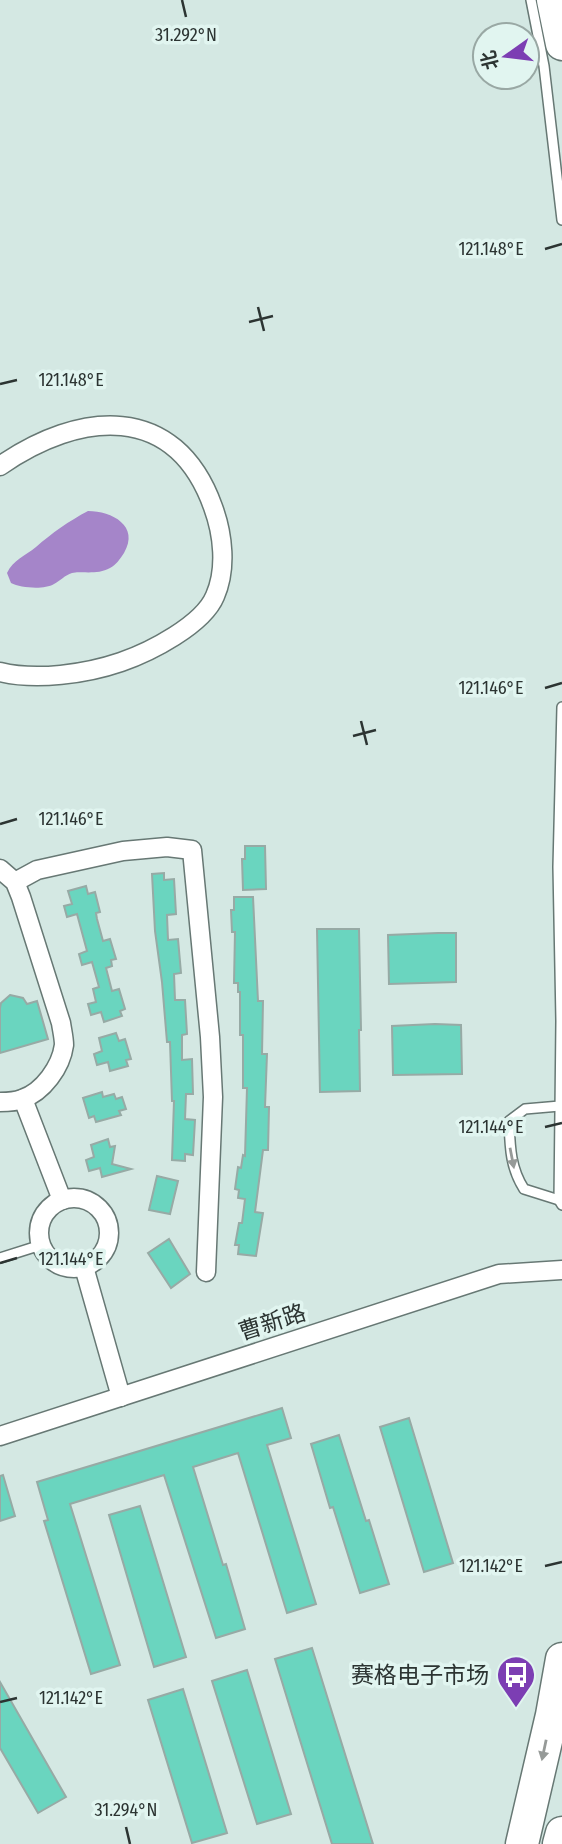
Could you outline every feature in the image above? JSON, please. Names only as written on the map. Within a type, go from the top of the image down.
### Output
[{"type":"highway","points":[[553,0],[562,44]]},
{"type":"highway","points":[[522,1844],[562,1659]]},
{"type":"highway","points":[[559,1844],[562,1833]]},
{"type":"street","points":[[0,466],[49,438],[79,428],[113,425],[138,428],[158,436],[196,470],[209,495],[220,526],[222,553],[220,580],[215,598],[203,613],[168,641],[108,667],[78,673],[10,675],[0,672]]},
{"type":"street","points":[[15,882],[37,870],[122,851],[167,847],[192,850],[213,1097],[206,1272]]},
{"type":"street","points":[[0,869],[15,882],[61,1023],[64,1044],[48,1080],[36,1092],[23,1099],[0,1102]]},
{"type":"street","points":[[23,1099],[62,1200]]},
{"type":"street","points":[[78,1198],[93,1203],[104,1214],[107,1222],[107,1246],[98,1259],[84,1267],[71,1268],[58,1264],[48,1256],[41,1245],[39,1231],[42,1218],[50,1207],[62,1200],[78,1198]]},
{"type":"street","points":[[84,1267],[121,1396]]},
{"type":"street","name":"曹新路","points":[[0,1436],[499,1274],[562,1270]]},
{"type":"lane","points":[[531,0],[544,66],[562,220]]},
{"type":"lane","points":[[560,1106],[525,1109],[509,1121],[510,1154],[516,1177],[524,1189],[561,1202],[558,867],[562,707]]},
{"type":"lane","points":[[0,1258],[41,1245]]},
{"type":"shaded area","points":[[88,511],[114,517],[126,528],[128,543],[116,564],[101,571],[72,573],[54,584],[39,588],[11,583],[7,573],[16,561]]},
{"type":"building","points":[[245,846],[265,846],[266,889],[243,890],[242,859],[245,859]]},
{"type":"building","points":[[164,873],[164,880],[174,879],[176,914],[167,915],[168,940],[178,939],[181,973],[174,974],[175,1000],[185,1000],[187,1034],[182,1035],[182,1060],[192,1059],[193,1094],[186,1094],[185,1119],[195,1120],[193,1155],[185,1154],[185,1161],[172,1160],[174,1101],[170,1042],[167,1042],[155,931],[152,874]]},
{"type":"building","points":[[86,886],[88,894],[95,892],[100,912],[96,913],[103,941],[110,939],[116,959],[111,960],[112,966],[106,968],[112,991],[119,989],[125,1009],[120,1011],[122,1016],[104,1022],[101,1012],[91,1015],[88,1004],[96,1002],[93,989],[99,987],[92,962],[82,965],[79,954],[87,951],[77,914],[67,917],[64,906],[72,904],[68,891]]},
{"type":"building","points":[[234,897],[253,897],[258,1001],[263,1001],[262,1054],[267,1054],[265,1107],[269,1107],[268,1150],[263,1150],[255,1212],[263,1213],[256,1256],[238,1254],[239,1245],[235,1245],[239,1223],[242,1223],[245,1199],[238,1198],[239,1190],[235,1189],[238,1167],[241,1168],[243,1155],[245,1156],[247,1088],[243,1088],[240,992],[238,983],[234,983],[235,932],[232,932],[231,910],[234,910]]},
{"type":"building","points":[[317,929],[359,929],[360,1091],[320,1092]]},
{"type":"building","points":[[456,933],[456,982],[389,984],[388,935]]},
{"type":"building","points":[[10,995],[23,998],[27,1004],[37,1001],[48,1039],[0,1053],[0,1008],[1,1003]]},
{"type":"building","points":[[461,1025],[462,1074],[393,1075],[392,1026]]},
{"type":"building","points":[[116,1033],[119,1041],[125,1039],[131,1059],[126,1060],[128,1066],[110,1071],[108,1062],[97,1065],[94,1054],[102,1051],[99,1038]]},
{"type":"building","points":[[102,1092],[103,1097],[114,1094],[116,1099],[122,1097],[126,1109],[119,1111],[121,1115],[96,1122],[94,1116],[89,1118],[83,1098]]},
{"type":"building","points":[[108,1139],[110,1147],[115,1146],[112,1164],[131,1169],[102,1177],[100,1168],[89,1171],[86,1160],[94,1157],[91,1145]]},
{"type":"building","points":[[157,1176],[178,1181],[170,1214],[149,1210]]},
{"type":"building","points":[[169,1239],[190,1274],[171,1288],[148,1253]]},
{"type":"building","points":[[282,1408],[291,1438],[267,1445],[316,1604],[287,1613],[238,1453],[193,1467],[245,1629],[216,1638],[164,1475],[70,1504],[120,1665],[91,1674],[44,1521],[48,1520],[37,1482]]},
{"type":"building","points":[[409,1418],[453,1563],[424,1572],[380,1427]]},
{"type":"building","points":[[339,1435],[389,1584],[360,1593],[311,1444]]},
{"type":"building","points":[[3,1475],[15,1516],[0,1521],[0,1476]]},
{"type":"building","points":[[140,1506],[186,1657],[154,1667],[109,1515]]},
{"type":"building","points":[[312,1648],[373,1844],[332,1844],[275,1659]]},
{"type":"building","points":[[247,1670],[291,1814],[257,1824],[212,1681]]},
{"type":"building","points":[[0,1682],[66,1797],[38,1813],[0,1748]]},
{"type":"building","points":[[183,1689],[227,1833],[192,1843],[148,1700]]},
{"type":"place","name":"赛格电子市场","points":[[516,1709]]}]
